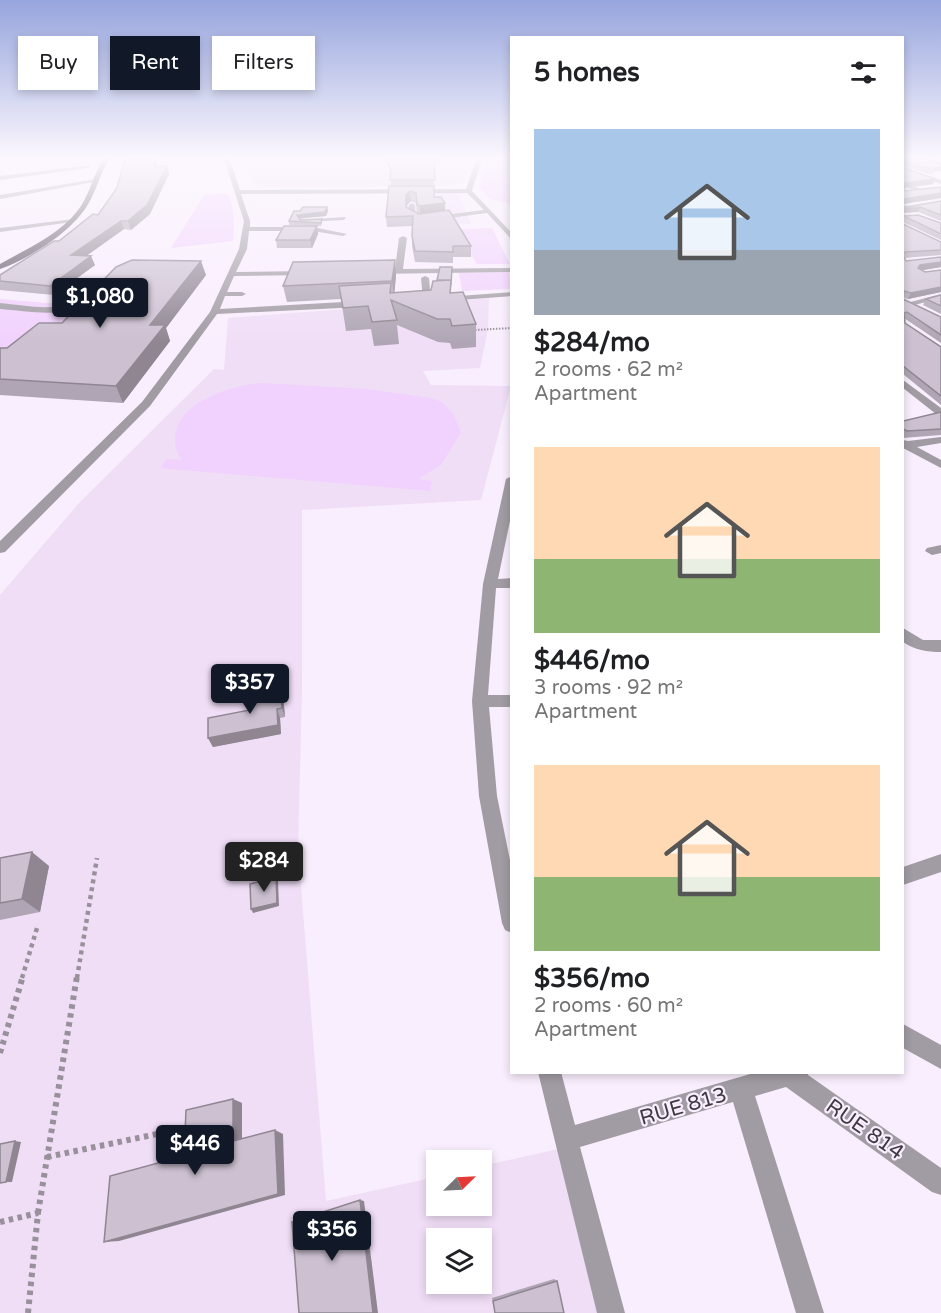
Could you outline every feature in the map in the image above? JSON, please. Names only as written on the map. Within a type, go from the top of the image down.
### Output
[{"type":"main road","points":[[0,267],[40,244],[72,220]]},
{"type":"main road","points":[[0,261],[39,238],[61,221]]},
{"type":"street","points":[[0,230],[69,220]]},
{"type":"street","points":[[0,549],[146,404],[214,312],[224,294],[243,249],[245,220]]},
{"type":"street","points":[[246,225],[312,220]]},
{"type":"street","points":[[497,220],[510,235]]},
{"type":"street","points":[[246,225],[313,229],[343,234]]},
{"type":"street","points":[[399,272],[403,238]]},
{"type":"street","points":[[363,272],[510,270]]},
{"type":"street","points":[[233,274],[316,273]]},
{"type":"street","points":[[425,278],[422,300],[425,313]]},
{"type":"street","points":[[0,306],[73,308],[84,304],[97,291]]},
{"type":"street","points":[[224,294],[242,294]]},
{"type":"street","points":[[422,300],[510,294]]},
{"type":"street","points":[[905,303],[941,296]]},
{"type":"street","points":[[214,312],[373,303]]},
{"type":"street","points":[[905,303],[924,311]]},
{"type":"street","points":[[904,384],[940,412]]},
{"type":"street","points":[[921,417],[940,412]]},
{"type":"street","points":[[905,444],[941,440]]},
{"type":"street","points":[[905,444],[941,465]]},
{"type":"street","points":[[510,489],[490,584],[480,701],[488,796],[510,912]]},
{"type":"street","points":[[490,584],[510,583]]},
{"type":"street","points":[[904,634],[922,647],[941,646]]},
{"type":"street","points":[[480,701],[510,701]]},
{"type":"street","points":[[904,876],[941,863]]},
{"type":"street","points":[[904,1037],[941,1058]]},
{"type":"street","points":[[550,1074],[611,1313]]},
{"type":"street","name":"RUE 813","points":[[568,1139],[793,1074]]},
{"type":"street","name":"RUE 814","points":[[793,1074],[941,1184]]},
{"type":"street","points":[[741,1090],[810,1313]]},
{"type":"path","points":[[475,330],[510,328]]},
{"type":"path","points":[[28,1313],[38,1214],[97,858]]},
{"type":"path","points":[[0,1053],[37,928]]},
{"type":"path","points":[[47,1157],[181,1129]]},
{"type":"path","points":[[0,1222],[38,1214]]},
{"type":"shaded area","points":[[188,220],[234,220],[233,241],[171,248]]},
{"type":"shaded area","points":[[388,220],[469,220],[471,224],[388,227]]},
{"type":"shaded area","points":[[492,228],[510,264],[477,264],[456,229]]},
{"type":"shaded area","points":[[509,272],[510,289],[462,291],[459,273]]},
{"type":"shaded area","points":[[489,298],[488,329],[480,368],[423,371],[431,385],[510,386],[481,500],[302,510],[302,691],[298,848],[326,1201],[426,1179],[426,1216],[492,1216],[492,1164],[563,1148],[601,1313],[0,1313],[0,595],[79,503],[214,369],[224,370],[228,318]]},
{"type":"shaded area","points":[[0,299],[85,306],[55,339],[0,365]]},
{"type":"shaded area","points":[[262,383],[367,389],[431,398],[442,402],[453,414],[461,432],[441,465],[418,479],[432,481],[430,491],[160,468],[167,459],[182,460],[175,445],[178,426],[195,406],[236,387]]},
{"type":"building","points":[[85,220],[129,220],[121,221],[71,255],[91,256],[50,286],[0,281],[0,275],[54,241],[59,241]]},
{"type":"building","points":[[289,220],[322,220],[321,223]]},
{"type":"building","points":[[413,220],[455,220],[471,246],[453,246],[453,252],[415,251],[412,236]]},
{"type":"building","points":[[913,220],[933,220],[941,223],[941,234]]},
{"type":"building","points":[[904,224],[941,242],[941,250],[904,254]]},
{"type":"building","points":[[284,226],[317,226],[310,240],[276,240]]},
{"type":"building","points":[[904,257],[906,261],[941,257],[941,262],[920,265],[918,268],[925,272],[941,270],[941,287],[911,293],[904,291]]},
{"type":"building","points":[[132,260],[201,261],[150,325],[165,325],[116,386],[0,379],[0,348],[7,348],[39,323],[62,323],[116,267]]},
{"type":"building","points":[[395,260],[392,281],[283,286],[293,262]]},
{"type":"building","points":[[440,267],[452,267],[451,285],[451,280],[437,280]]},
{"type":"building","points":[[451,280],[450,293],[463,292],[476,324],[452,326],[450,319],[437,319],[391,300],[397,320],[372,322],[368,306],[343,308],[339,286],[391,283],[390,293],[431,290],[433,281]]},
{"type":"building","points":[[941,295],[941,306],[926,299]]},
{"type":"building","points":[[904,299],[941,317],[941,335],[907,312],[904,313]]},
{"type":"building","points":[[904,313],[905,323],[941,347],[941,396],[904,367]]},
{"type":"building","points":[[941,412],[941,429],[907,431],[904,430],[904,421]]},
{"type":"building","points":[[280,686],[282,708],[277,709],[278,725],[208,738],[208,718],[250,710],[250,692]]},
{"type":"building","points":[[32,852],[22,899],[0,903],[0,858]]},
{"type":"building","points":[[276,877],[277,903],[251,909],[250,884]]},
{"type":"building","points":[[233,1099],[233,1141],[275,1130],[278,1194],[104,1242],[110,1176],[184,1156],[186,1110]]},
{"type":"building","points":[[15,1141],[6,1182],[0,1183],[0,1144]]},
{"type":"building","points":[[360,1200],[373,1313],[299,1313],[292,1222]]},
{"type":"building","points":[[557,1281],[564,1313],[495,1313],[493,1301]]}]
